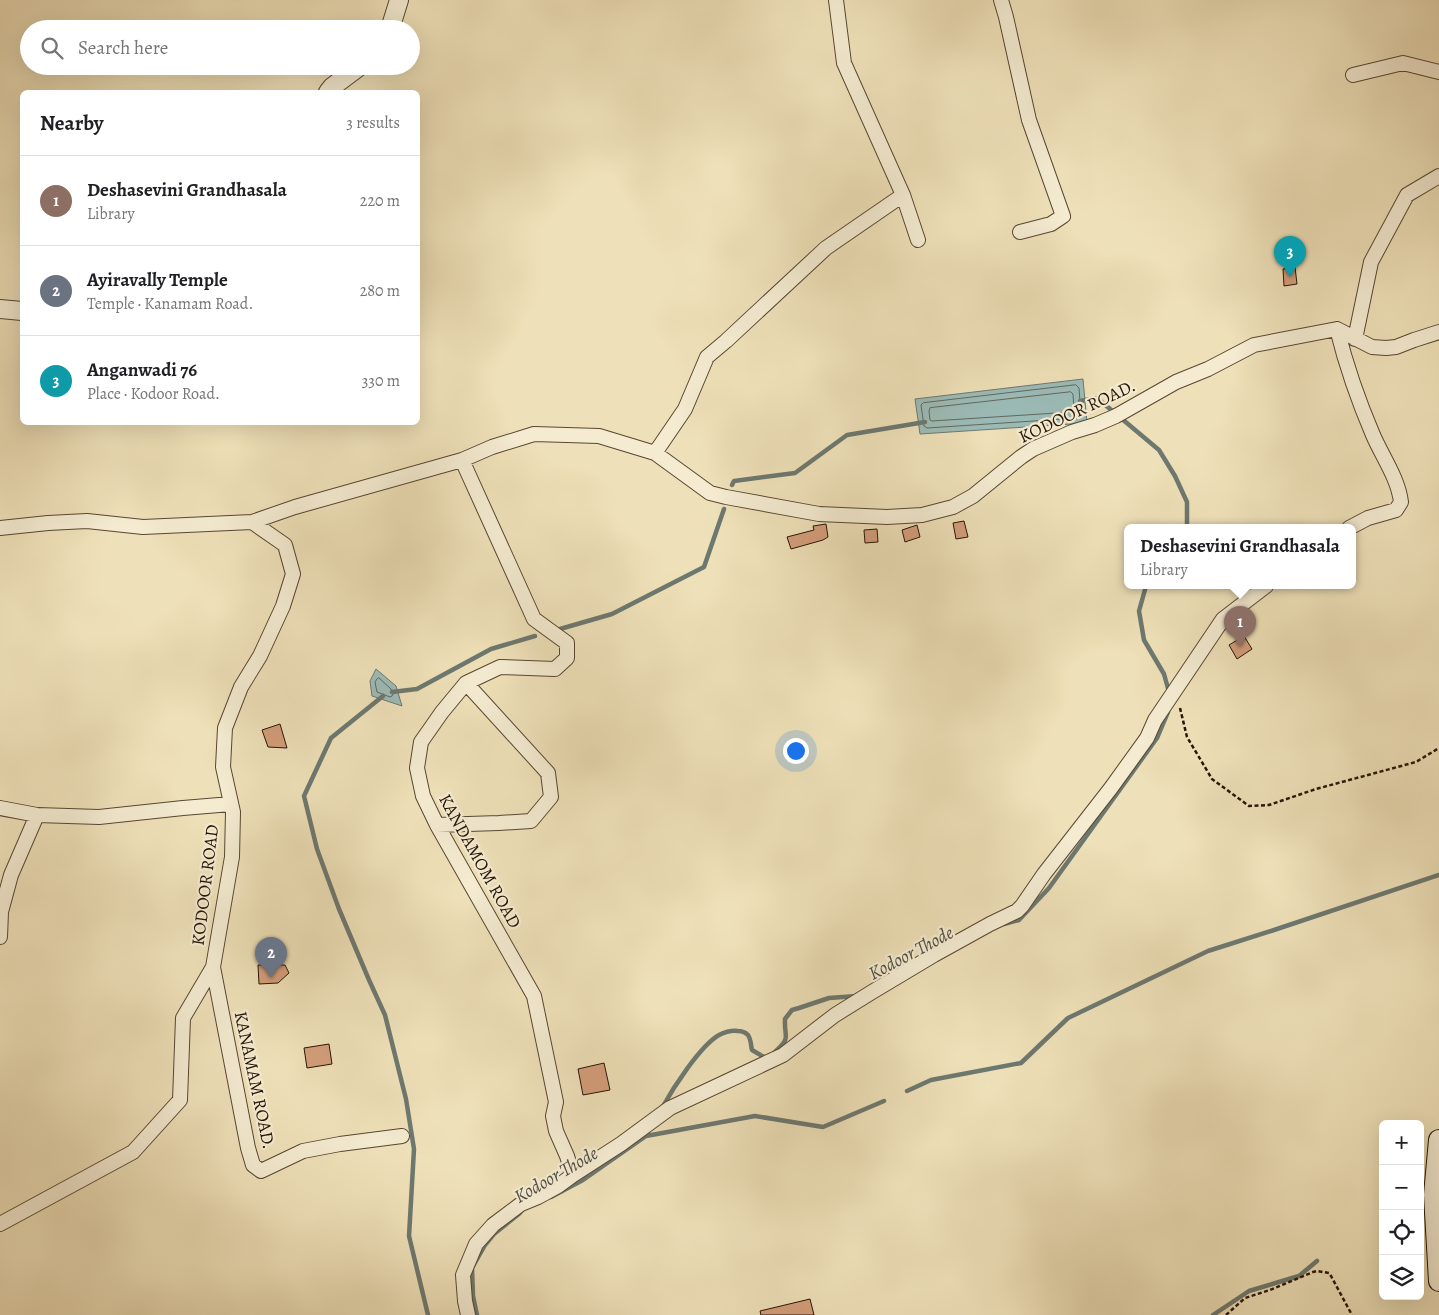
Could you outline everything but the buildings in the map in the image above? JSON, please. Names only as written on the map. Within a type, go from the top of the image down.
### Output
[{"type":"main road","points":[[1439,1140],[1434,1195],[1437,1214],[1439,1281]]},
{"type":"street","points":[[393,20],[399,0]]},
{"type":"street","points":[[836,0],[844,63],[903,195],[918,240]]},
{"type":"street","points":[[1001,0],[1029,120],[1064,216],[1050,224],[1020,232]]},
{"type":"street","points":[[1353,75],[1403,63],[1439,72]]},
{"type":"street","points":[[330,90],[348,75]]},
{"type":"street","points":[[1355,339],[1370,262],[1408,196],[1439,176]]},
{"type":"street","points":[[655,452],[685,409],[707,357],[826,248],[903,195]]},
{"type":"street","points":[[0,309],[20,311]]},
{"type":"street","points":[[1337,329],[1372,347],[1386,348],[1396,347],[1439,332]]},
{"type":"street","points":[[1337,329],[1354,388],[1373,435],[1397,485],[1402,502],[1396,510],[1368,518],[1356,524]]},
{"type":"street","name":"KODOOR ROAD.","points":[[252,522],[295,507],[462,460],[492,447],[534,434],[599,436],[655,452],[710,493],[726,497],[819,514],[887,517],[922,515],[954,507],[972,496],[1033,449],[1118,415],[1176,382],[1208,369],[1254,345],[1337,329]]},
{"type":"street","name":"KANDAMOM ROAD","points":[[462,460],[534,619],[567,643],[567,658],[555,669],[500,667],[466,683],[421,742],[417,768],[423,796],[437,825],[534,996],[556,1102],[553,1116],[556,1131],[573,1175]]},
{"type":"street","points":[[0,528],[87,521],[143,527],[252,522]]},
{"type":"street","name":"KODOOR ROAD","points":[[0,1224],[133,1152],[180,1100],[183,1018],[213,967],[232,857],[233,812],[223,767],[225,728],[241,687],[260,656],[283,606],[293,574],[285,545],[252,522]]},
{"type":"street","points":[[468,1315],[463,1275],[476,1244],[492,1224],[521,1204],[538,1197],[621,1144],[670,1108],[783,1055],[835,1015],[910,968],[1017,911],[1147,738],[1155,720],[1222,619],[1262,589]]},
{"type":"street","points":[[437,825],[499,824],[531,821],[551,797],[548,773],[466,683]]},
{"type":"street","points":[[0,808],[36,816],[99,817],[232,804]]},
{"type":"street","points":[[0,937],[1,912],[11,875],[36,816]]},
{"type":"street","name":"KANAMAM ROAD.","points":[[213,967],[248,1148],[254,1165],[261,1171],[303,1151],[402,1136]]},
{"type":"path","points":[[1172,695],[1187,737],[1212,779],[1249,806],[1269,805],[1316,789],[1416,762],[1439,748]]},
{"type":"path","points":[[1226,1315],[1245,1298],[1317,1271],[1329,1273],[1352,1315]]},
{"type":"water","points":[[1083,379],[1087,423],[920,434],[915,399]]},
{"type":"water","points":[[376,669],[396,686],[402,706],[372,696],[370,681]]},
{"type":"waterway","name":"Kodoor Thode","points":[[1080,401],[1097,398],[1159,450],[1175,476],[1187,502],[1187,524]]},
{"type":"waterway","points":[[732,485],[734,481],[795,473],[847,435],[925,422]]},
{"type":"waterway","points":[[560,629],[612,614],[704,567],[724,509]]},
{"type":"waterway","name":"Kodoor Thode","points":[[1145,589],[1139,611],[1144,640],[1164,674],[1169,692]]},
{"type":"waterway","points":[[392,692],[417,689],[491,649],[535,636]]},
{"type":"waterway","points":[[383,696],[331,738],[304,796],[317,849],[339,909],[385,1015],[406,1099],[414,1149],[409,1236],[428,1315]]},
{"type":"waterway","name":"Kodoor Thode","points":[[1004,924],[1019,920],[1049,888],[1157,738],[1168,712]]},
{"type":"waterway","points":[[907,1091],[931,1080],[1021,1063],[1068,1018],[1208,951],[1439,875]]},
{"type":"waterway","name":"Kodoor Thode","points":[[774,1053],[785,1040],[785,1019],[792,1010],[829,998],[857,996]]},
{"type":"waterway","name":"Kodoor Thode","points":[[662,1108],[696,1058],[719,1035],[730,1031],[743,1032],[749,1037],[752,1050],[764,1057],[768,1057]]},
{"type":"waterway","points":[[646,1136],[755,1116],[823,1127],[884,1101]]},
{"type":"waterway","name":"Kodoor Thode","points":[[551,1197],[583,1180],[646,1136],[649,1130]]},
{"type":"waterway","name":"Kodoor Thode","points":[[477,1315],[473,1296],[472,1268],[485,1245],[494,1234],[520,1213]]},
{"type":"waterway","name":"Kodoor Thode","points":[[1213,1315],[1249,1291],[1299,1276],[1317,1261]]},
{"type":"place","name":"Anganwadi 76","points":[[1290,277]]},
{"type":"place","name":"Deshasevini Grandhasala","points":[[1240,647]]},
{"type":"place","name":"Ayiravally Temple","points":[[271,978]]}]
